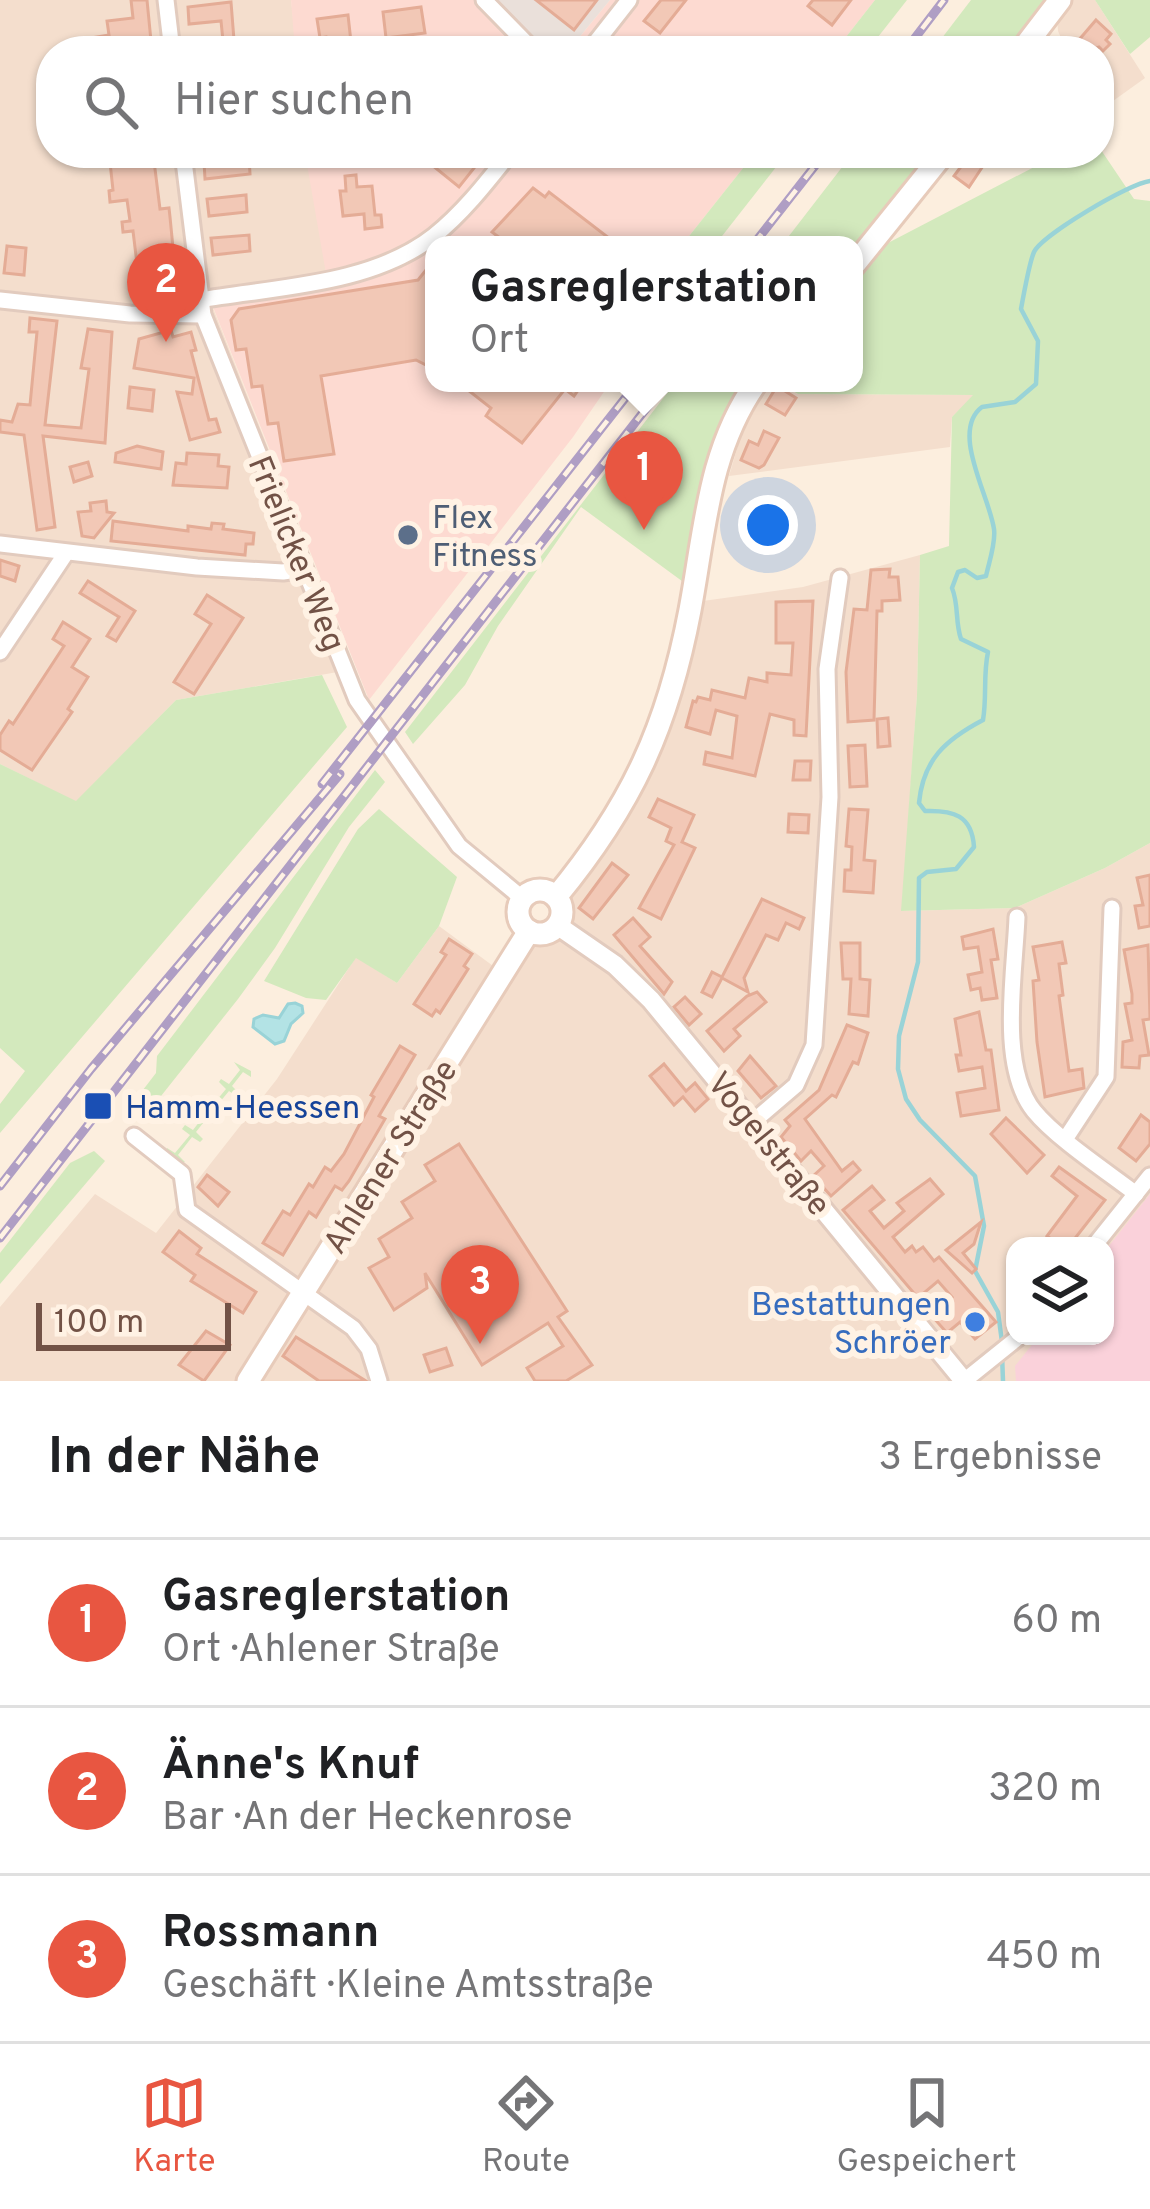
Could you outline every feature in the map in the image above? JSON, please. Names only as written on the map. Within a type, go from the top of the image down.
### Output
[{"type":"main road","points":[[1033,36],[1060,0]]},
{"type":"main road","points":[[863,254],[932,168]]},
{"type":"main road","points":[[556,897],[621,807],[654,744],[680,661],[719,456],[751,392]]},
{"type":"main road","points":[[539,890],[556,897],[561,908],[557,925],[547,933],[529,931],[518,916],[522,898],[539,890]]},
{"type":"main road","name":"Ahlener Straße","points":[[248,1381],[529,931]]},
{"type":"street","points":[[166,0],[170,36]]},
{"type":"street","points":[[484,0],[519,36]]},
{"type":"street","points":[[601,36],[628,0]]},
{"type":"street","name":"Frielicker Weg","points":[[185,168],[202,308],[357,700],[459,846],[522,898]]},
{"type":"street","points":[[434,236],[497,168]]},
{"type":"street","points":[[0,300],[130,314],[202,308],[393,260],[425,242]]},
{"type":"street","points":[[0,544],[197,567],[304,569]]},
{"type":"street","points":[[0,652],[66,553]]},
{"type":"street","points":[[754,1121],[796,1085],[814,1045],[830,797],[827,669],[840,578]]},
{"type":"street","points":[[1066,1138],[1106,1077],[1112,908]]},
{"type":"street","points":[[1017,917],[1016,1074],[1038,1116],[1136,1194]]},
{"type":"street","name":"Vogelstraße","points":[[557,925],[634,981],[964,1381]]},
{"type":"street","points":[[134,1136],[182,1174],[188,1210],[361,1336],[380,1381]]},
{"type":"street","points":[[1101,1237],[1150,1176]]},
{"type":"street","points":[[964,1381],[1011,1345]]},
{"type":"shaded area","points":[[0,0],[291,0],[295,36],[36,36],[36,168],[313,168],[328,285],[211,303],[355,669],[176,700],[76,802],[0,764]]},
{"type":"shaded area","points":[[291,0],[498,0],[528,36],[294,36]]},
{"type":"shaded area","points":[[498,0],[610,0],[580,36],[528,36]]},
{"type":"shaded area","points":[[610,0],[875,0],[847,36],[580,36]]},
{"type":"shaded area","points":[[1070,0],[1095,0],[1145,78],[1114,100],[1114,36],[1060,36],[1057,18]]},
{"type":"shaded area","points":[[308,168],[743,168],[689,236],[425,236],[425,392],[604,392],[369,700],[211,302],[328,285]]},
{"type":"shaded area","points":[[765,392],[975,395],[952,417],[950,447],[729,476],[742,432]]},
{"type":"shaded area","points":[[920,555],[917,695],[902,911],[1015,908],[1150,843],[1150,1381],[0,1381],[0,1307],[95,1194],[156,1233],[277,1079],[356,957],[397,983],[439,926],[508,977],[529,947],[566,935],[574,919],[567,897],[682,688],[703,601],[803,587]]},
{"type":"shaded area","points":[[1150,1194],[1150,1381],[1016,1381],[1015,1366],[1032,1345],[1114,1345],[1114,1240]]},
{"type":"green space","points":[[875,0],[907,0],[879,36],[847,36]]},
{"type":"green space","points":[[971,0],[1048,0],[1021,36],[943,36]]},
{"type":"green space","points":[[1095,0],[1150,0],[1150,37],[1130,54]]},
{"type":"green space","points":[[743,168],[775,168],[722,236],[689,236]]},
{"type":"green space","points":[[841,168],[921,168],[863,242],[863,236],[789,236]]},
{"type":"green space","points":[[1032,168],[1113,168],[1134,199],[1150,201],[1150,843],[1015,908],[901,911],[917,695],[920,555],[949,546],[952,417],[973,395],[794,392],[863,392],[863,270],[886,244]]},
{"type":"green space","points":[[668,392],[741,392],[709,460],[686,584],[581,507],[498,626],[465,685],[413,744],[405,732]]},
{"type":"green space","points":[[322,675],[347,727],[0,1133],[0,1104],[25,1071],[0,1048],[0,764],[76,801],[176,700]]},
{"type":"green space","points":[[375,770],[385,782],[349,827],[275,948],[142,1120],[136,1099],[156,1073],[157,1056]]},
{"type":"green space","points":[[379,809],[457,877],[439,926],[397,983],[356,958],[326,1000],[306,998],[264,981],[358,829]]},
{"type":"green space","points":[[234,1062],[251,1071],[251,1077],[243,1072],[232,1086],[239,1093],[229,1091],[214,1109],[221,1116],[218,1120],[210,1114],[196,1132],[203,1139],[192,1137],[178,1155],[185,1162],[180,1164],[167,1154],[167,1148],[175,1153],[190,1135],[182,1129],[185,1125],[193,1130],[207,1112],[200,1106],[203,1102],[211,1107],[226,1089],[219,1082],[229,1084],[240,1070]]},
{"type":"green space","points":[[94,1151],[105,1161],[0,1284],[0,1253],[70,1163]]},
{"type":"water","points":[[295,1003],[303,1013],[291,1024],[284,1041],[275,1044],[253,1027],[254,1019],[263,1015],[279,1018],[288,1004]]},
{"type":"building","points":[[131,0],[147,0],[151,36],[103,36],[109,35],[107,21],[133,18]]},
{"type":"building","points":[[536,0],[597,0],[574,30]]},
{"type":"building","points":[[661,0],[686,0],[660,33],[644,21]]},
{"type":"building","points":[[813,0],[851,0],[832,25],[808,6]]},
{"type":"building","points":[[231,2],[234,36],[222,36],[221,21],[189,24],[188,7]]},
{"type":"building","points":[[421,7],[425,33],[386,36],[383,12]]},
{"type":"building","points":[[348,15],[350,36],[320,36],[317,19]]},
{"type":"building","points":[[1096,20],[1111,34],[1109,36],[1082,36]]},
{"type":"building","points":[[111,168],[155,168],[160,209],[169,208],[174,258],[166,259],[167,278],[177,278],[178,294],[141,297],[133,231],[123,232],[122,222],[130,221],[127,200],[110,202],[109,191],[113,190]]},
{"type":"building","points":[[204,168],[250,168],[250,174],[205,179]]},
{"type":"building","points":[[436,168],[474,168],[459,187]]},
{"type":"building","points":[[960,168],[982,168],[969,187],[954,176]]},
{"type":"building","points":[[356,175],[357,187],[372,186],[375,215],[381,215],[382,227],[365,229],[364,214],[343,216],[340,191],[346,191],[345,176]]},
{"type":"building","points":[[533,188],[545,197],[549,192],[606,236],[497,236],[492,232]]},
{"type":"building","points":[[246,195],[247,212],[209,216],[207,199]]},
{"type":"building","points":[[249,235],[250,251],[213,255],[211,238]]},
{"type":"building","points":[[7,246],[26,248],[24,275],[4,273]]},
{"type":"building","points":[[425,271],[425,364],[416,360],[321,376],[334,454],[284,461],[278,423],[268,424],[262,386],[252,387],[246,349],[236,350],[231,320],[239,309],[418,280]]},
{"type":"building","points":[[30,318],[57,321],[45,425],[81,428],[89,369],[81,368],[88,329],[112,332],[105,443],[43,436],[55,527],[37,530],[24,435],[0,432],[0,420],[12,422],[18,404],[30,405],[37,332],[29,332]]},
{"type":"building","points":[[171,330],[173,337],[191,332],[196,350],[191,351],[209,420],[216,419],[220,432],[190,440],[177,392],[192,394],[194,378],[134,368],[139,339]]},
{"type":"building","points":[[130,387],[154,390],[152,411],[128,408]]},
{"type":"building","points":[[471,392],[563,392],[522,443],[486,416],[491,408]]},
{"type":"building","points":[[773,392],[796,398],[785,415],[766,404]]},
{"type":"building","points":[[764,431],[779,438],[759,468],[741,460],[749,441],[758,445]]},
{"type":"building","points":[[137,446],[163,452],[161,469],[115,462],[116,453]]},
{"type":"building","points":[[187,453],[219,455],[218,466],[229,467],[227,488],[173,485],[176,463],[186,464]]},
{"type":"building","points":[[88,462],[92,476],[74,482],[70,467]]},
{"type":"building","points":[[106,501],[107,512],[114,513],[94,538],[82,536],[78,512],[91,511],[90,503]]},
{"type":"building","points":[[113,521],[188,531],[188,526],[211,529],[212,523],[224,524],[223,529],[254,533],[253,544],[246,544],[245,555],[111,541]]},
{"type":"building","points":[[0,560],[19,566],[15,581],[0,576]]},
{"type":"building","points":[[890,569],[889,577],[898,577],[900,600],[882,601],[882,611],[877,611],[874,720],[848,722],[846,672],[854,609],[867,610],[871,570]]},
{"type":"building","points":[[88,581],[135,611],[116,641],[107,636],[119,617],[80,593]]},
{"type":"building","points":[[207,595],[243,618],[194,694],[174,682],[211,624],[195,614]]},
{"type":"building","points":[[813,601],[806,736],[794,735],[794,720],[770,714],[755,776],[704,764],[706,752],[732,758],[737,716],[716,710],[710,734],[686,727],[693,701],[698,697],[710,700],[712,690],[745,698],[749,678],[767,682],[767,673],[791,675],[793,643],[776,643],[776,602]]},
{"type":"building","points":[[63,622],[90,639],[72,667],[88,677],[68,709],[72,712],[32,770],[0,750],[0,735],[9,721],[13,724],[64,646],[53,639]]},
{"type":"building","points":[[888,718],[890,746],[878,747],[877,719]]},
{"type":"building","points":[[865,745],[867,786],[850,787],[848,746]]},
{"type":"building","points":[[795,761],[811,761],[810,780],[793,780]]},
{"type":"building","points":[[658,799],[694,815],[682,842],[695,848],[661,919],[639,908],[674,845],[666,841],[671,828],[649,817]]},
{"type":"building","points":[[849,809],[868,810],[864,860],[875,861],[873,893],[844,891],[845,870],[851,870],[852,847],[846,846]]},
{"type":"building","points":[[789,814],[809,815],[808,833],[788,832]]},
{"type":"building","points":[[612,863],[628,875],[593,919],[579,908]]},
{"type":"building","points":[[1150,875],[1150,926],[1139,928],[1135,906],[1143,905],[1137,878]]},
{"type":"building","points":[[762,899],[804,918],[799,929],[786,923],[778,940],[766,935],[744,978],[748,992],[722,978],[712,997],[702,992],[712,972],[722,977]]},
{"type":"building","points":[[633,918],[650,937],[640,946],[672,982],[664,994],[614,935]]},
{"type":"building","points":[[993,929],[998,959],[991,960],[997,998],[982,1000],[980,988],[971,990],[968,975],[982,972],[978,947],[964,949],[962,937]]},
{"type":"building","points":[[449,939],[472,954],[464,966],[468,969],[440,1013],[436,1010],[432,1016],[414,1004],[446,955],[441,952]]},
{"type":"building","points":[[1062,942],[1066,963],[1059,964],[1063,995],[1059,996],[1069,1071],[1082,1069],[1084,1088],[1045,1097],[1033,947]]},
{"type":"building","points":[[841,943],[860,943],[860,979],[870,980],[868,1016],[849,1014],[851,979],[843,979]]},
{"type":"building","points":[[1148,945],[1150,1019],[1143,1020],[1149,1055],[1140,1056],[1139,1068],[1122,1067],[1123,1042],[1132,1040],[1125,1004],[1132,1003],[1132,994],[1124,950]]},
{"type":"building","points":[[757,992],[766,1002],[734,1029],[740,1036],[724,1051],[707,1031]]},
{"type":"building","points":[[685,997],[701,1014],[689,1025],[674,1007]]},
{"type":"building","points":[[979,1012],[986,1050],[991,1050],[999,1110],[961,1116],[957,1093],[985,1088],[982,1067],[959,1071],[955,1019]]},
{"type":"building","points":[[847,1025],[868,1033],[858,1064],[853,1062],[836,1097],[832,1095],[805,1119],[842,1171],[853,1162],[860,1170],[831,1196],[813,1176],[824,1166],[811,1151],[801,1161],[781,1137],[790,1126],[785,1120],[819,1090]]},
{"type":"building","points":[[400,1046],[415,1055],[349,1181],[342,1190],[335,1186],[316,1217],[309,1212],[283,1255],[263,1243],[283,1211],[290,1215],[309,1184],[313,1187],[325,1167],[331,1171],[344,1154]]},
{"type":"building","points":[[750,1056],[776,1086],[761,1098],[738,1071]]},
{"type":"building","points":[[664,1064],[686,1091],[695,1083],[708,1099],[695,1111],[683,1097],[674,1105],[650,1076]]},
{"type":"building","points":[[1141,1115],[1150,1122],[1150,1144],[1136,1161],[1119,1148]]},
{"type":"building","points":[[1006,1118],[1044,1155],[1027,1173],[991,1134]]},
{"type":"building","points":[[459,1144],[567,1311],[558,1317],[592,1365],[566,1381],[535,1381],[527,1368],[563,1346],[548,1323],[482,1365],[425,1273],[427,1288],[394,1310],[369,1268],[389,1257],[379,1239],[412,1218],[402,1202],[435,1181],[425,1165]]},
{"type":"building","points":[[1059,1167],[1105,1200],[1076,1237],[1047,1236],[1077,1196],[1052,1176]]},
{"type":"building","points":[[207,1175],[229,1192],[218,1206],[198,1187]]},
{"type":"building","points":[[930,1179],[943,1194],[893,1237],[905,1252],[912,1246],[916,1252],[923,1247],[934,1261],[939,1257],[996,1322],[975,1339],[960,1322],[947,1333],[931,1315],[952,1297],[938,1281],[918,1298],[843,1210],[872,1186],[884,1200],[870,1211],[884,1228],[904,1211],[897,1203]]},
{"type":"building","points":[[981,1222],[974,1244],[963,1253],[976,1269],[972,1273],[946,1250]]},
{"type":"building","points":[[179,1231],[201,1248],[197,1254],[256,1292],[243,1313],[191,1281],[195,1275],[163,1252]]},
{"type":"building","points":[[206,1331],[230,1345],[204,1381],[179,1365]]},
{"type":"building","points":[[296,1337],[366,1381],[319,1381],[283,1356]]},
{"type":"building","points":[[446,1348],[452,1365],[430,1372],[424,1355]]},
{"type":"waterway","points":[[1002,1342],[998,1312],[975,1271],[984,1226],[975,1176],[920,1120],[906,1099],[898,1069],[899,1036],[918,962],[919,878],[927,872],[956,869],[974,847],[965,821],[944,812],[925,811],[919,803],[925,775],[938,753],[983,720],[988,652],[961,639],[952,588],[958,572],[986,576],[994,540],[970,447],[973,418],[982,407],[1015,402],[1036,384],[1038,341],[1021,309],[1034,252],[1088,211],[1150,181]]},
{"type":"waterway","points":[[1002,1354],[1003,1381]]},
{"type":"railway","points":[[916,36],[944,0]]},
{"type":"railway","points":[[760,236],[813,168]]},
{"type":"railway","points":[[322,784],[630,392]]},
{"type":"railway","points":[[0,1238],[659,392]]},
{"type":"railway","points":[[0,1186],[91,1069],[340,774]]},
{"type":"place","name":"Änne's Knuf","points":[[166,342]]},
{"type":"place","name":"Gasreglerstation","points":[[644,530]]},
{"type":"place","name":"Flex Fitness","points":[[408,535]]},
{"type":"place","name":"Hamm-Heessen","points":[[98,1106]]},
{"type":"place","name":"Bestattungen Schröer","points":[[975,1322]]},
{"type":"place","name":"Rossmann","points":[[480,1344]]}]
